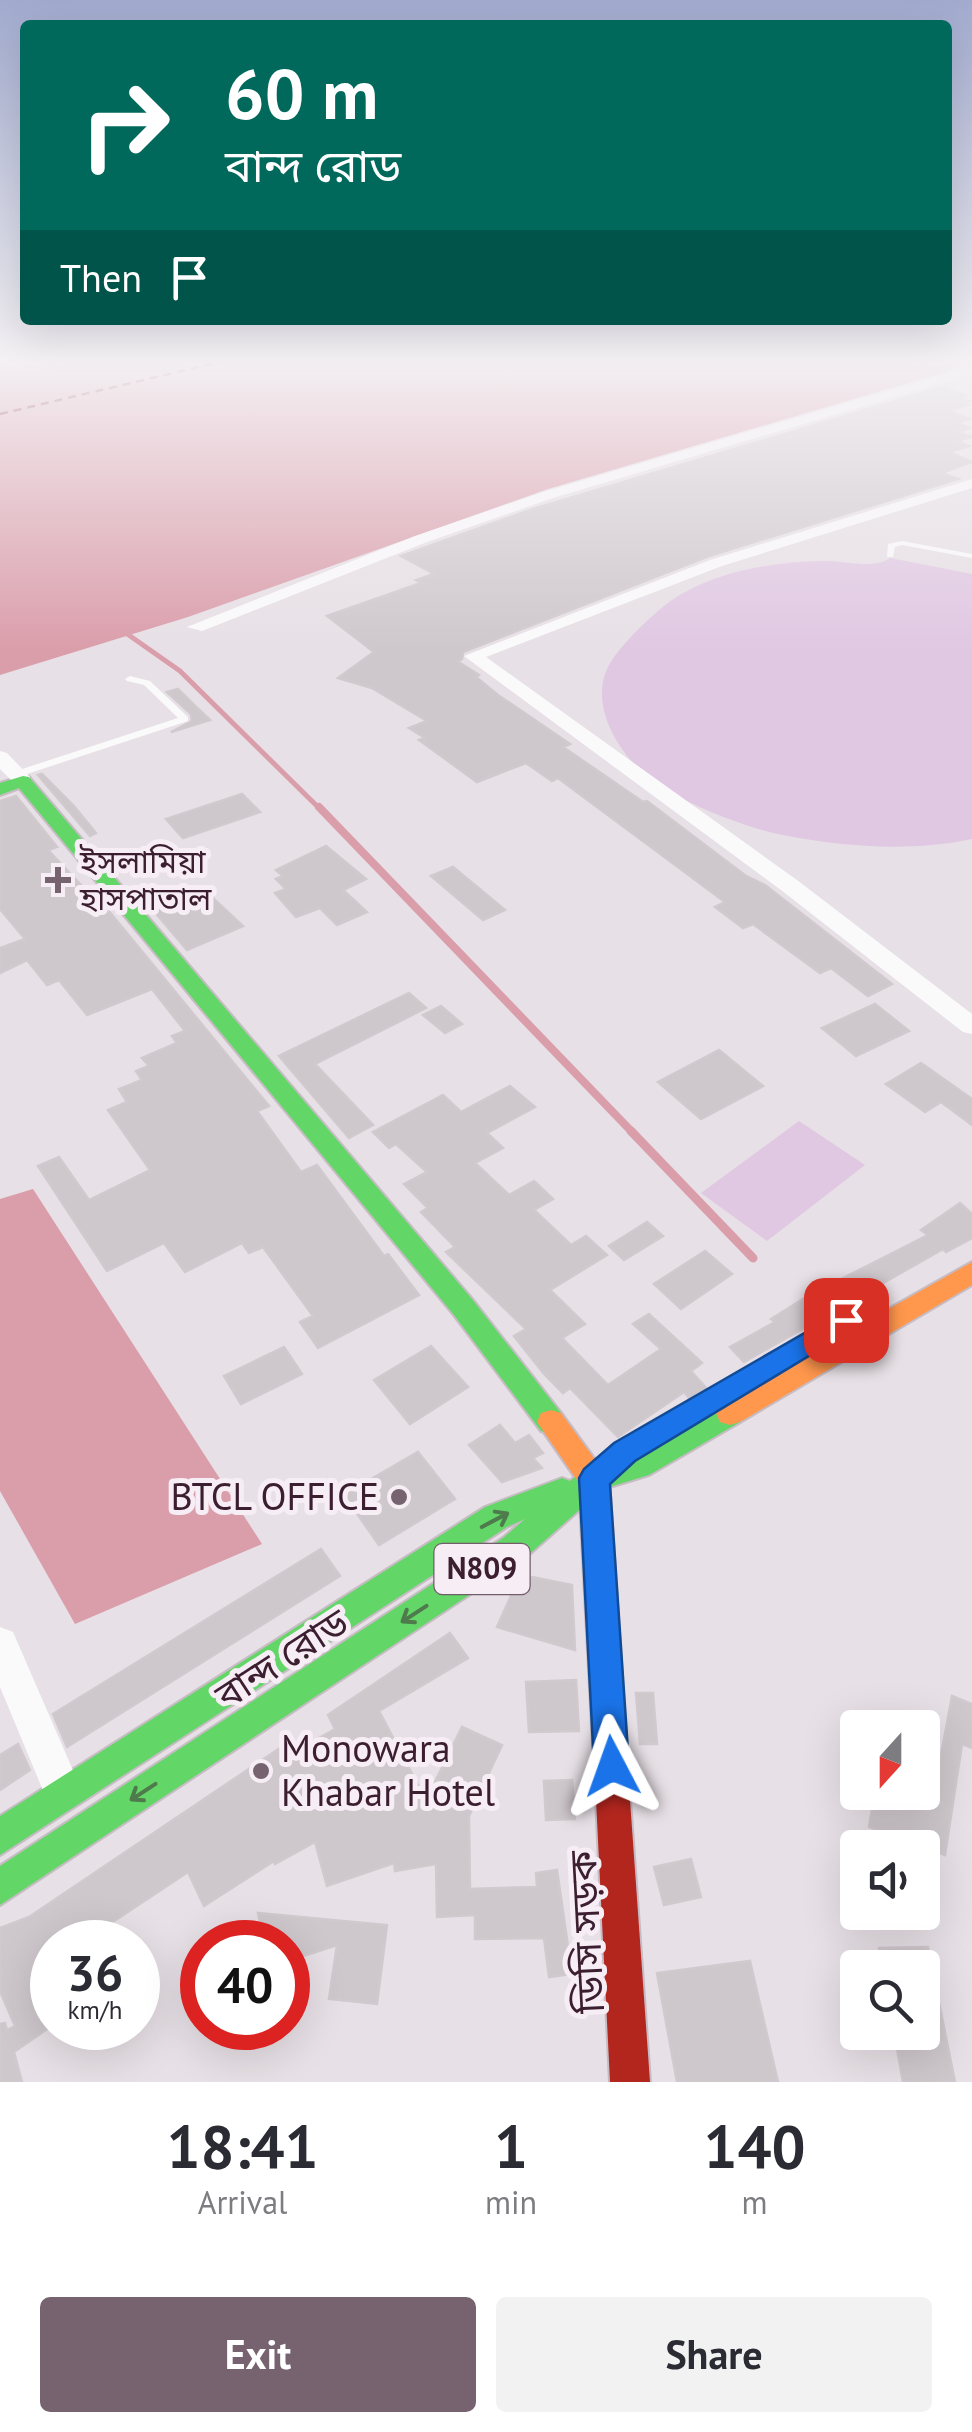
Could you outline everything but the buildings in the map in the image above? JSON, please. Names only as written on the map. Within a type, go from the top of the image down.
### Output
[{"type":"main road","points":[[13,781],[452,1292],[594,1478]]},
{"type":"main road","name":"বান্দ রোড","points":[[0,1887],[514,1548],[625,1452],[972,1245]]},
{"type":"main road","name":"বান্দ রোড","points":[[0,1837],[496,1518],[594,1478],[640,1466],[972,1272]]},
{"type":"main road","name":"ডিসি সড়ক","points":[[594,1478],[630,2082]]},
{"type":"street","points":[[196,626],[420,539],[676,457]]},
{"type":"street","points":[[972,482],[716,562],[473,656],[789,885],[972,1026]]},
{"type":"street","points":[[0,757],[13,781]]},
{"type":"street","points":[[0,1644],[65,1795]]},
{"type":"lane","points":[[890,555],[891,546],[902,543],[972,556]]},
{"type":"lane","points":[[13,781],[185,718],[147,683],[130,679]]},
{"type":"shaded area","points":[[0,457],[656,457],[548,489],[188,617],[0,675]]},
{"type":"shaded area","points":[[890,558],[972,574],[972,839],[926,846],[878,846],[829,843],[770,832],[675,795],[650,779],[626,754],[603,707],[605,674],[621,648],[676,597],[715,578],[758,567],[831,561],[867,564]]},
{"type":"shaded area","points":[[799,1121],[865,1165],[767,1241],[701,1193]]},
{"type":"shaded area","points":[[33,1189],[262,1544],[75,1624],[0,1491],[0,1199]]},
{"type":"waterway","points":[[123,631],[180,671],[321,810]]},
{"type":"waterway","points":[[319,807],[634,1134]]},
{"type":"waterway","points":[[631,1131],[753,1258]]},
{"type":"traffic: fast","points":[[0,789],[23,781],[463,1307],[551,1422]]},
{"type":"traffic: fast","points":[[0,1887],[514,1548],[594,1479],[639,1466],[730,1413]]},
{"type":"traffic: fast","points":[[0,1837],[496,1517],[562,1491]]},
{"type":"traffic: slow","points":[[730,1413],[972,1272]]},
{"type":"traffic: slow","points":[[551,1422],[594,1479],[613,1800]]},
{"type":"traffic: jam","points":[[613,1800],[630,2082]]},
{"type":"place","name":"ইসলামিয়া হাসপাতাল","points":[[58,880]]},
{"type":"place","name":"BTCL OFFICE","points":[[399,1497]]},
{"type":"place","name":"Monowara Khabar Hotel","points":[[261,1771]]},
{"type":"route","points":[[612,1766],[594,1478],[625,1452],[846,1320]]}]
